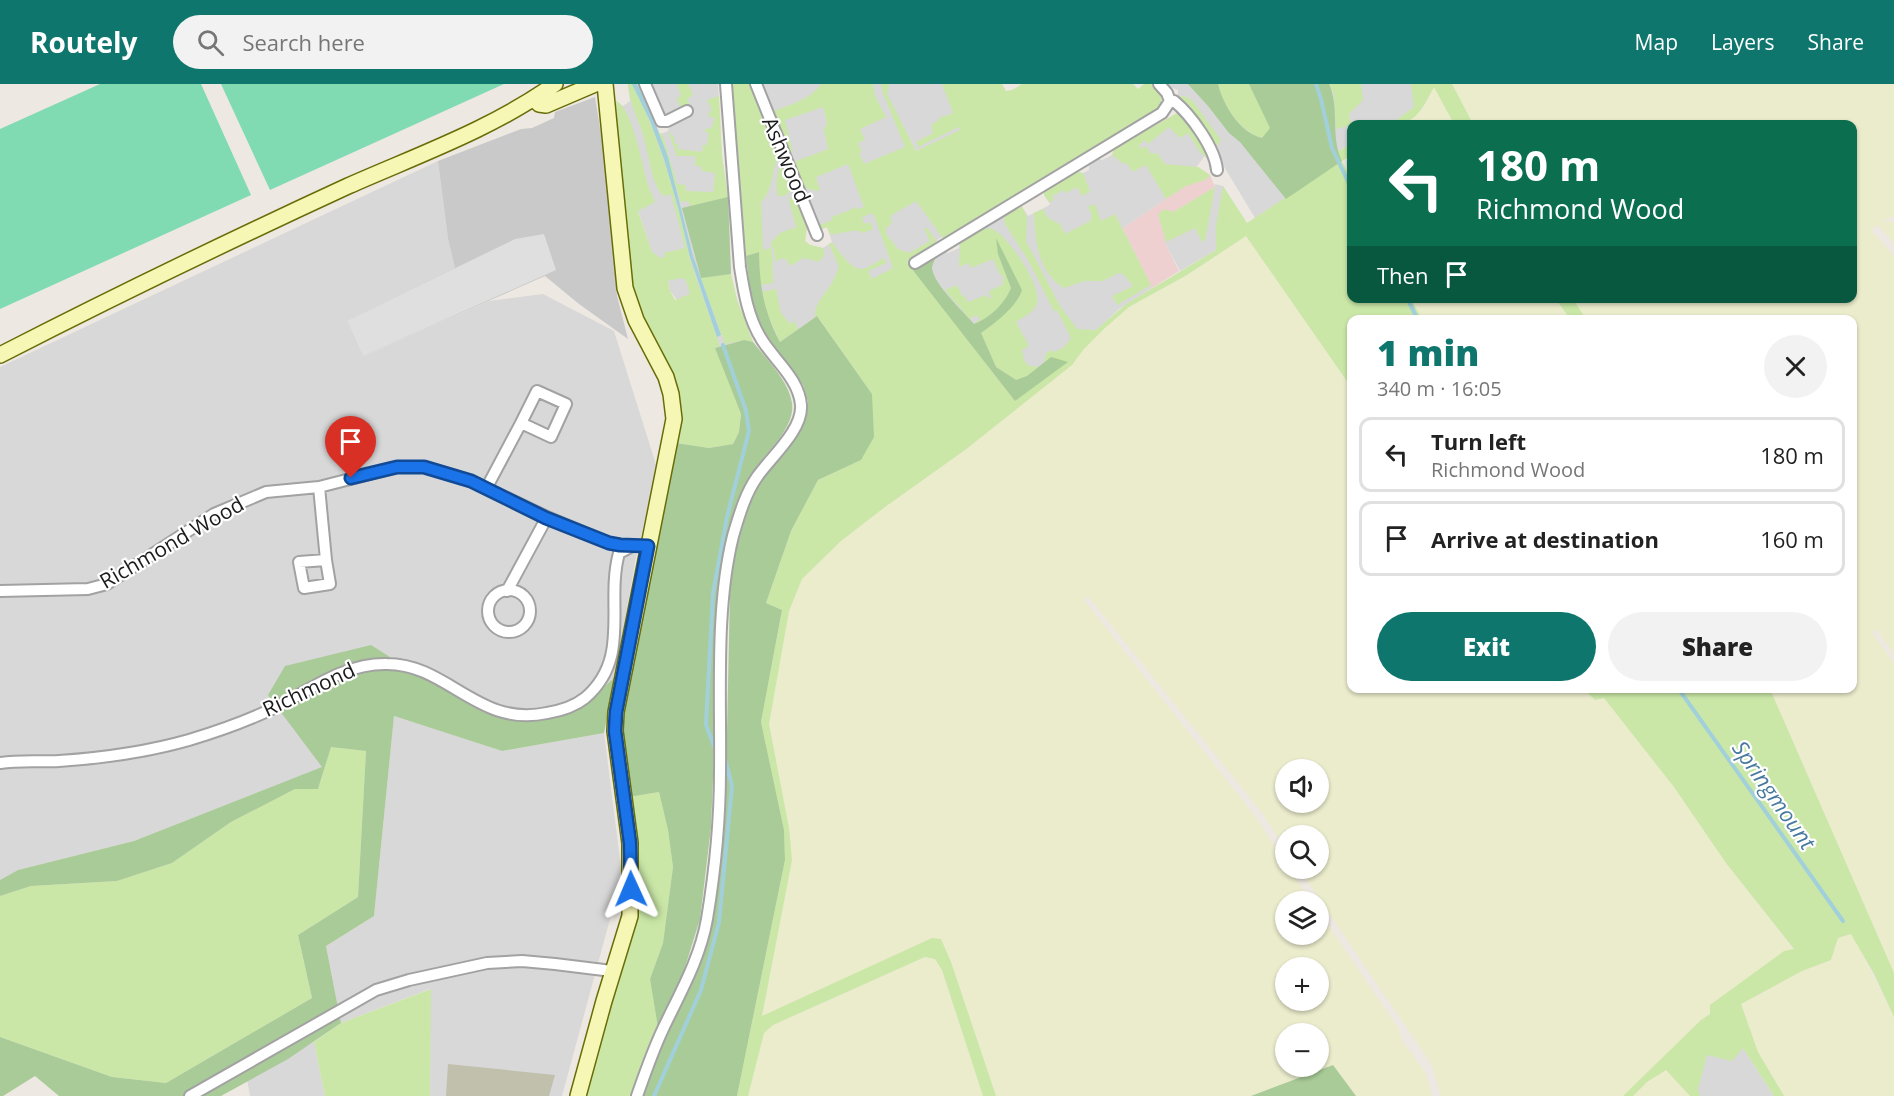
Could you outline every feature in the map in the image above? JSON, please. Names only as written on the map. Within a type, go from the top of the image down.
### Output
[{"type":"street","points":[[0,355],[152,278],[346,187],[499,120],[535,99],[555,84]]},
{"type":"street","points":[[535,99],[539,104],[546,105],[595,84]]},
{"type":"street","points":[[578,1096],[612,971],[630,916],[630,843],[615,731],[616,712],[670,442],[674,406],[666,377],[636,320],[625,288],[605,84]]},
{"type":"street","points":[[645,84],[661,121],[667,121],[687,111]]},
{"type":"street","points":[[637,1096],[654,1049],[699,951],[706,920],[718,815],[723,591],[733,538],[741,510],[756,478],[788,438],[801,408],[799,395],[791,379],[750,317],[743,290],[726,84]]},
{"type":"street","name":"Ashwood","points":[[756,84],[817,235]]},
{"type":"street","points":[[1159,84],[1167,93],[1170,101]]},
{"type":"street","points":[[1170,101],[1174,100],[1181,107],[1204,138],[1216,161],[1217,170]]},
{"type":"street","points":[[915,263],[1162,113],[1170,101]]},
{"type":"street","points":[[487,487],[537,391],[566,404],[550,437],[521,423]]},
{"type":"street","name":"Richmond Wood","points":[[0,591],[88,589],[107,584],[214,514],[266,492],[319,487],[372,472],[406,467],[424,467],[487,487],[546,518],[609,543],[648,546]]},
{"type":"street","points":[[319,487],[326,560]]},
{"type":"street","points":[[507,591],[546,518]]},
{"type":"street","name":"Richmond","points":[[0,764],[12,761],[81,760],[155,749],[242,722],[340,673],[363,665],[409,666],[490,709],[514,716],[534,716],[559,711],[583,700],[598,685],[609,665],[615,642],[615,569],[620,553],[632,546]]},
{"type":"street","points":[[190,1096],[376,990],[409,980],[487,963],[544,963],[612,971]]},
{"type":"shaded area","points":[[628,84],[637,84],[660,134],[668,131],[669,126],[693,113],[689,105],[664,115],[649,84],[718,84],[722,156],[728,197],[731,274],[737,300],[753,342],[744,340],[715,348],[670,291],[668,280],[652,253],[638,210],[618,122],[616,101],[623,106],[630,101]]},
{"type":"shaded area","points":[[763,84],[956,84],[974,124],[916,151],[907,133],[947,239],[942,237],[935,245],[854,290],[780,342],[765,308],[761,292],[755,155],[774,146],[806,224],[805,241],[810,245],[823,248],[832,242],[827,227],[822,229]]},
{"type":"shaded area","points":[[1163,84],[1427,84],[1414,107],[1398,120],[1347,120],[1347,146],[1337,152],[1342,161],[1255,218],[1214,150],[1178,97],[1178,90]]},
{"type":"shaded area","points":[[1452,84],[1894,84],[1894,216],[1885,220],[1887,223],[1894,220],[1894,244],[1878,225],[1871,230],[1894,256],[1894,654],[1876,629],[1872,632],[1894,663],[1894,973],[1772,693],[1857,693],[1857,315],[1583,315],[1576,303],[1857,303],[1857,120],[1471,120]]},
{"type":"shaded area","points":[[1434,87],[1452,120],[1409,120],[1423,109]]},
{"type":"shaded area","points":[[595,97],[605,159],[617,296],[628,339],[545,276],[363,356],[347,321],[455,268],[448,239],[438,161],[521,129],[532,128],[554,118],[555,112]]},
{"type":"shaded area","points":[[1176,114],[1207,153],[1184,187],[1123,228],[1152,288],[1119,309],[1077,349],[1015,401],[912,269],[942,250],[948,253],[959,248],[960,243],[1021,205],[1028,216],[1048,206],[1050,204],[1044,195],[1073,171],[1083,173],[1089,170],[1089,162],[1096,158],[1102,160],[1112,155],[1114,149]]},
{"type":"shaded area","points":[[438,161],[448,239],[455,268],[347,321],[364,356],[489,301],[543,294],[614,331],[657,468],[636,557],[615,677],[578,710],[501,717],[412,671],[323,767],[134,841],[18,870],[0,880],[0,367]]},
{"type":"shaded area","points":[[1198,167],[1210,175],[1215,187],[1173,212],[1162,224],[1166,245],[1179,271],[1152,288],[1123,228],[1184,187]]},
{"type":"shaded area","points":[[1215,184],[1223,186],[1246,223],[1216,250],[1180,271],[1166,245],[1158,214],[1165,209],[1173,212],[1215,187]]},
{"type":"shaded area","points":[[544,234],[556,270],[363,356],[347,321],[515,239]]},
{"type":"shaded area","points":[[1246,236],[1347,381],[1347,693],[1589,693],[1595,700],[1604,698],[1674,787],[1726,863],[1794,950],[1701,1020],[1660,1062],[1690,1096],[1441,1096],[1432,1065],[1329,913],[1329,891],[1314,891],[1306,879],[1329,879],[1329,825],[1275,825],[1275,833],[1262,813],[1088,596],[1084,600],[1255,816],[1275,847],[1275,879],[1296,879],[1304,891],[1275,891],[1275,945],[1329,945],[1329,927],[1399,1029],[1402,1041],[1426,1073],[1432,1096],[1356,1096],[1333,1065],[1329,1067],[1329,1023],[1275,1023],[1275,1077],[1301,1077],[1251,1096],[996,1096],[951,962],[941,939],[762,1016],[792,860],[789,828],[769,724],[789,611],[802,579],[841,541],[965,450],[1072,365],[1105,328],[1129,307],[1187,275]]},
{"type":"shaded area","points":[[1413,303],[1559,303],[1567,315],[1420,315]]},
{"type":"shaded area","points":[[394,716],[502,751],[604,733],[622,875],[562,1096],[430,1096],[430,989],[341,1023],[326,946],[374,916]]},
{"type":"shaded area","points":[[1852,934],[1894,1017],[1894,1096],[1784,1096],[1758,1052],[1741,1004],[1802,971],[1831,960],[1838,938]]},
{"type":"shaded area","points":[[925,957],[935,959],[942,970],[983,1096],[748,1096],[764,1033],[773,1025]]},
{"type":"shaded area","points":[[1701,1020],[1743,1048],[1774,1096],[1690,1096]]},
{"type":"shaded area","points":[[314,1042],[325,1096],[250,1096],[247,1079]]},
{"type":"shaded area","points":[[448,1064],[555,1075],[549,1096],[446,1096]]},
{"type":"green space","points":[[100,84],[201,84],[251,195],[0,309],[0,129]]},
{"type":"green space","points":[[221,84],[504,84],[270,190]]},
{"type":"green space","points":[[628,84],[632,84],[663,158],[690,259],[720,346],[715,347],[741,414],[739,432],[733,444],[709,448],[677,443],[680,410],[630,285],[620,181],[616,101],[622,106],[632,126],[655,202],[638,211],[652,252],[660,258],[665,257],[664,253],[685,248],[671,194],[663,196],[655,183]],"holes":[[[685,278],[690,294],[675,300],[668,280]]]},
{"type":"green space","points":[[677,84],[688,84],[693,95],[687,99],[690,105],[681,109],[677,98],[681,96]]},
{"type":"green space","points":[[731,84],[750,84],[778,157],[770,187],[761,202],[763,250],[771,248],[771,242],[780,233],[796,227],[789,200],[794,194],[807,228],[805,241],[810,245],[823,248],[824,252],[818,262],[807,260],[805,257],[790,266],[787,260],[782,258],[775,262],[774,247],[772,248],[773,283],[760,285],[759,252],[746,256]]},
{"type":"green space","points":[[821,84],[873,84],[875,96],[886,117],[860,129],[865,140],[858,143],[862,152],[859,153],[864,164],[905,147],[881,84],[889,84],[887,94],[916,151],[960,130],[959,127],[918,147],[916,142],[933,133],[931,125],[939,118],[953,113],[942,84],[1002,84],[1006,91],[1022,84],[1133,84],[1138,89],[1144,84],[1151,84],[1161,95],[1162,105],[1159,109],[947,239],[942,237],[916,201],[890,216],[892,223],[886,228],[886,234],[898,249],[909,253],[930,241],[924,228],[927,228],[936,240],[935,245],[907,262],[1015,401],[1051,357],[1044,363],[1046,353],[1052,350],[1055,352],[1064,347],[1071,338],[1057,310],[1054,311],[1028,260],[1005,224],[1004,218],[1007,214],[1021,205],[1027,217],[1026,241],[1060,306],[1077,329],[1096,330],[1126,304],[1216,250],[1216,226],[1223,186],[1247,223],[1341,161],[1337,152],[1347,146],[1347,158],[1342,161],[1347,172],[1347,303],[1413,303],[1420,315],[1347,315],[1347,381],[1246,236],[1187,275],[1129,307],[1083,350],[1072,365],[965,450],[841,541],[802,579],[789,611],[769,724],[789,828],[792,860],[762,1016],[932,938],[941,939],[951,962],[996,1096],[983,1096],[942,970],[935,959],[925,957],[773,1025],[764,1033],[748,1096],[737,1096],[785,860],[784,830],[761,722],[782,610],[766,603],[791,531],[818,480],[861,460],[872,394],[818,317],[815,318],[817,305],[839,267],[829,244],[832,242],[857,268],[867,268],[884,258],[886,263],[868,271],[872,279],[893,268],[873,213],[862,217],[864,224],[870,222],[873,229],[863,233],[856,231],[830,234],[827,227],[822,229],[820,225],[832,220],[832,217],[857,207],[858,209],[864,207],[848,164],[816,177],[820,190],[817,191],[805,188],[794,162],[828,149],[824,130],[827,123],[823,107],[785,120],[793,152],[790,154],[774,111],[806,98]]},
{"type":"green space","points":[[1188,84],[1218,84],[1224,101],[1234,117],[1247,130],[1262,138],[1270,128],[1249,84],[1329,84],[1334,103],[1336,142],[1342,161],[1286,199],[1240,142],[1229,133]]},
{"type":"green space","points":[[1218,84],[1249,84],[1271,129],[1262,138],[1247,130],[1234,117],[1228,109]]},
{"type":"green space","points":[[1329,84],[1361,84],[1363,100],[1349,114],[1350,120],[1347,120],[1347,126],[1336,129],[1334,94]]},
{"type":"green space","points":[[1411,84],[1452,84],[1471,120],[1452,120],[1434,87],[1422,108],[1413,118],[1396,120],[1414,107]]},
{"type":"green space","points":[[719,96],[722,156],[728,197],[690,206],[688,201],[681,202],[659,134],[662,133],[677,184],[685,185],[686,191],[713,192],[715,173],[702,171],[701,166],[695,166],[695,156],[677,156],[668,131],[674,137],[674,143],[678,144],[677,149],[702,152],[703,145],[707,145],[709,133],[705,132],[706,128],[711,129],[715,118],[708,116],[712,110],[707,100]]},
{"type":"green space","points":[[1184,96],[1192,100],[1221,140],[1214,150],[1178,97]]},
{"type":"green space","points":[[1179,112],[1206,144],[1211,162],[1200,152],[1188,133],[1180,138],[1169,127],[1148,144],[1145,140],[1139,145],[1141,149],[1146,146],[1151,154],[1157,153],[1165,164],[1198,167],[1210,175],[1207,179],[1184,187],[1166,199],[1146,165],[1132,172],[1128,164],[1122,163],[1112,155],[1114,149]]},
{"type":"green space","points":[[781,164],[792,189],[785,196],[778,196],[777,192],[778,171]]},
{"type":"green space","points":[[1073,171],[1083,173],[1090,191],[1082,196],[1077,187],[1066,193],[1064,190],[1052,196],[1054,200],[1049,202],[1044,195],[1044,189]]},
{"type":"green space","points":[[1215,187],[1205,240],[1202,242],[1195,228],[1166,242],[1158,214],[1165,209],[1173,212]]},
{"type":"green space","points":[[728,197],[731,274],[701,278],[682,208]]},
{"type":"green space","points":[[1095,204],[1101,221],[1115,214],[1151,285],[1117,305],[1112,296],[1133,286],[1123,274],[1118,273],[1103,281],[1084,281],[1064,288],[1048,274],[1037,245],[1034,213],[1043,209],[1048,218],[1060,224],[1065,234],[1090,221],[1092,215],[1088,207]]},
{"type":"green space","points":[[982,228],[992,229],[999,233],[1015,251],[1029,274],[1037,295],[1034,309],[1016,322],[1029,346],[1022,350],[1024,360],[1029,366],[1039,367],[1027,376],[1016,380],[996,367],[981,333],[1000,318],[1019,298],[998,254],[1011,288],[1001,305],[986,318],[974,324],[980,319],[976,315],[970,319],[945,290],[957,285],[968,302],[986,295],[988,299],[991,298],[989,291],[1002,285],[1004,276],[1000,275],[993,259],[971,268],[969,263],[959,267],[960,243]]},
{"type":"green space","points":[[996,238],[1022,290],[1010,309],[981,333],[996,367],[1016,380],[1027,376],[1051,357],[1068,362],[1015,401],[912,269],[937,253],[932,267],[933,274],[949,297],[974,324],[986,318],[996,309],[1011,288],[998,254]]},
{"type":"green space","points":[[759,252],[764,298],[780,342],[817,316],[872,394],[874,437],[861,460],[818,480],[791,531],[766,603],[782,610],[761,722],[784,830],[785,860],[737,1096],[641,1096],[703,953],[719,855],[726,778],[730,593],[733,559],[752,496],[793,440],[805,419],[808,402],[803,385],[765,333],[757,315],[750,290],[746,256]]},
{"type":"green space","points":[[731,274],[737,300],[753,342],[744,340],[725,344],[701,278]]},
{"type":"green space","points":[[776,289],[781,313],[790,324],[794,321],[798,329],[780,342],[765,308],[761,292]]},
{"type":"green space","points":[[1559,303],[1576,303],[1583,315],[1567,315]]},
{"type":"green space","points":[[744,340],[753,342],[782,379],[790,395],[792,412],[784,431],[745,485],[733,514],[725,546],[717,591],[711,827],[700,919],[681,980],[658,1028],[650,979],[663,943],[673,867],[668,830],[659,792],[629,797],[620,730],[676,443],[709,448],[733,444],[739,432],[741,414],[715,348]]},
{"type":"green space","points":[[371,645],[412,671],[501,717],[578,710],[615,677],[604,733],[502,751],[394,716],[374,916],[326,946],[341,1023],[288,1059],[221,1096],[59,1096],[35,1076],[0,1096],[0,1037],[112,1077],[166,1083],[312,998],[298,935],[358,897],[366,751],[331,747],[318,789],[295,789],[231,822],[172,863],[117,881],[31,886],[0,896],[0,880],[18,870],[134,841],[322,767],[268,695],[285,666]]},
{"type":"green space","points":[[1588,693],[1772,693],[1894,973],[1894,1017],[1874,974],[1851,934],[1838,938],[1831,960],[1802,971],[1741,1004],[1758,1052],[1784,1096],[1774,1096],[1743,1048],[1732,1061],[1707,1055],[1698,1089],[1700,1096],[1690,1096],[1666,1070],[1647,1082],[1633,1096],[1623,1096],[1701,1020],[1710,1014],[1710,1005],[1784,951],[1794,949],[1726,863],[1674,787],[1604,698],[1595,700]]},
{"type":"green space","points":[[331,747],[366,751],[358,897],[298,935],[312,998],[166,1083],[112,1077],[0,1037],[0,896],[31,886],[117,881],[172,863],[231,822],[295,789],[318,789]]},
{"type":"green space","points":[[659,792],[668,830],[673,867],[663,943],[650,979],[658,1028],[632,1096],[582,1096],[634,916],[629,797]]},
{"type":"green space","points":[[431,989],[430,1096],[325,1096],[314,1042],[341,1023]]},
{"type":"green space","points":[[1333,1065],[1356,1096],[1251,1096],[1301,1077],[1329,1077],[1329,1067]]},
{"type":"water","points":[[632,84],[637,84],[668,157],[693,256],[721,335],[717,337],[690,257],[664,159],[650,121]]},
{"type":"waterway","name":"Springmount","points":[[1316,84],[1332,148],[1347,180]]},
{"type":"waterway","name":"Springmount","points":[[1410,303],[1416,315]]},
{"type":"waterway","points":[[714,746],[706,725],[713,593],[727,517],[749,431],[746,411],[723,345]]},
{"type":"waterway","name":"Springmount","points":[[1682,693],[1843,921]]},
{"type":"waterway","points":[[654,1096],[701,990],[719,922],[732,786],[726,762]]},
{"type":"route","points":[[351,478],[397,467],[424,467],[487,487],[546,518],[609,543],[648,546],[619,693],[615,731],[630,843],[631,889]]}]
